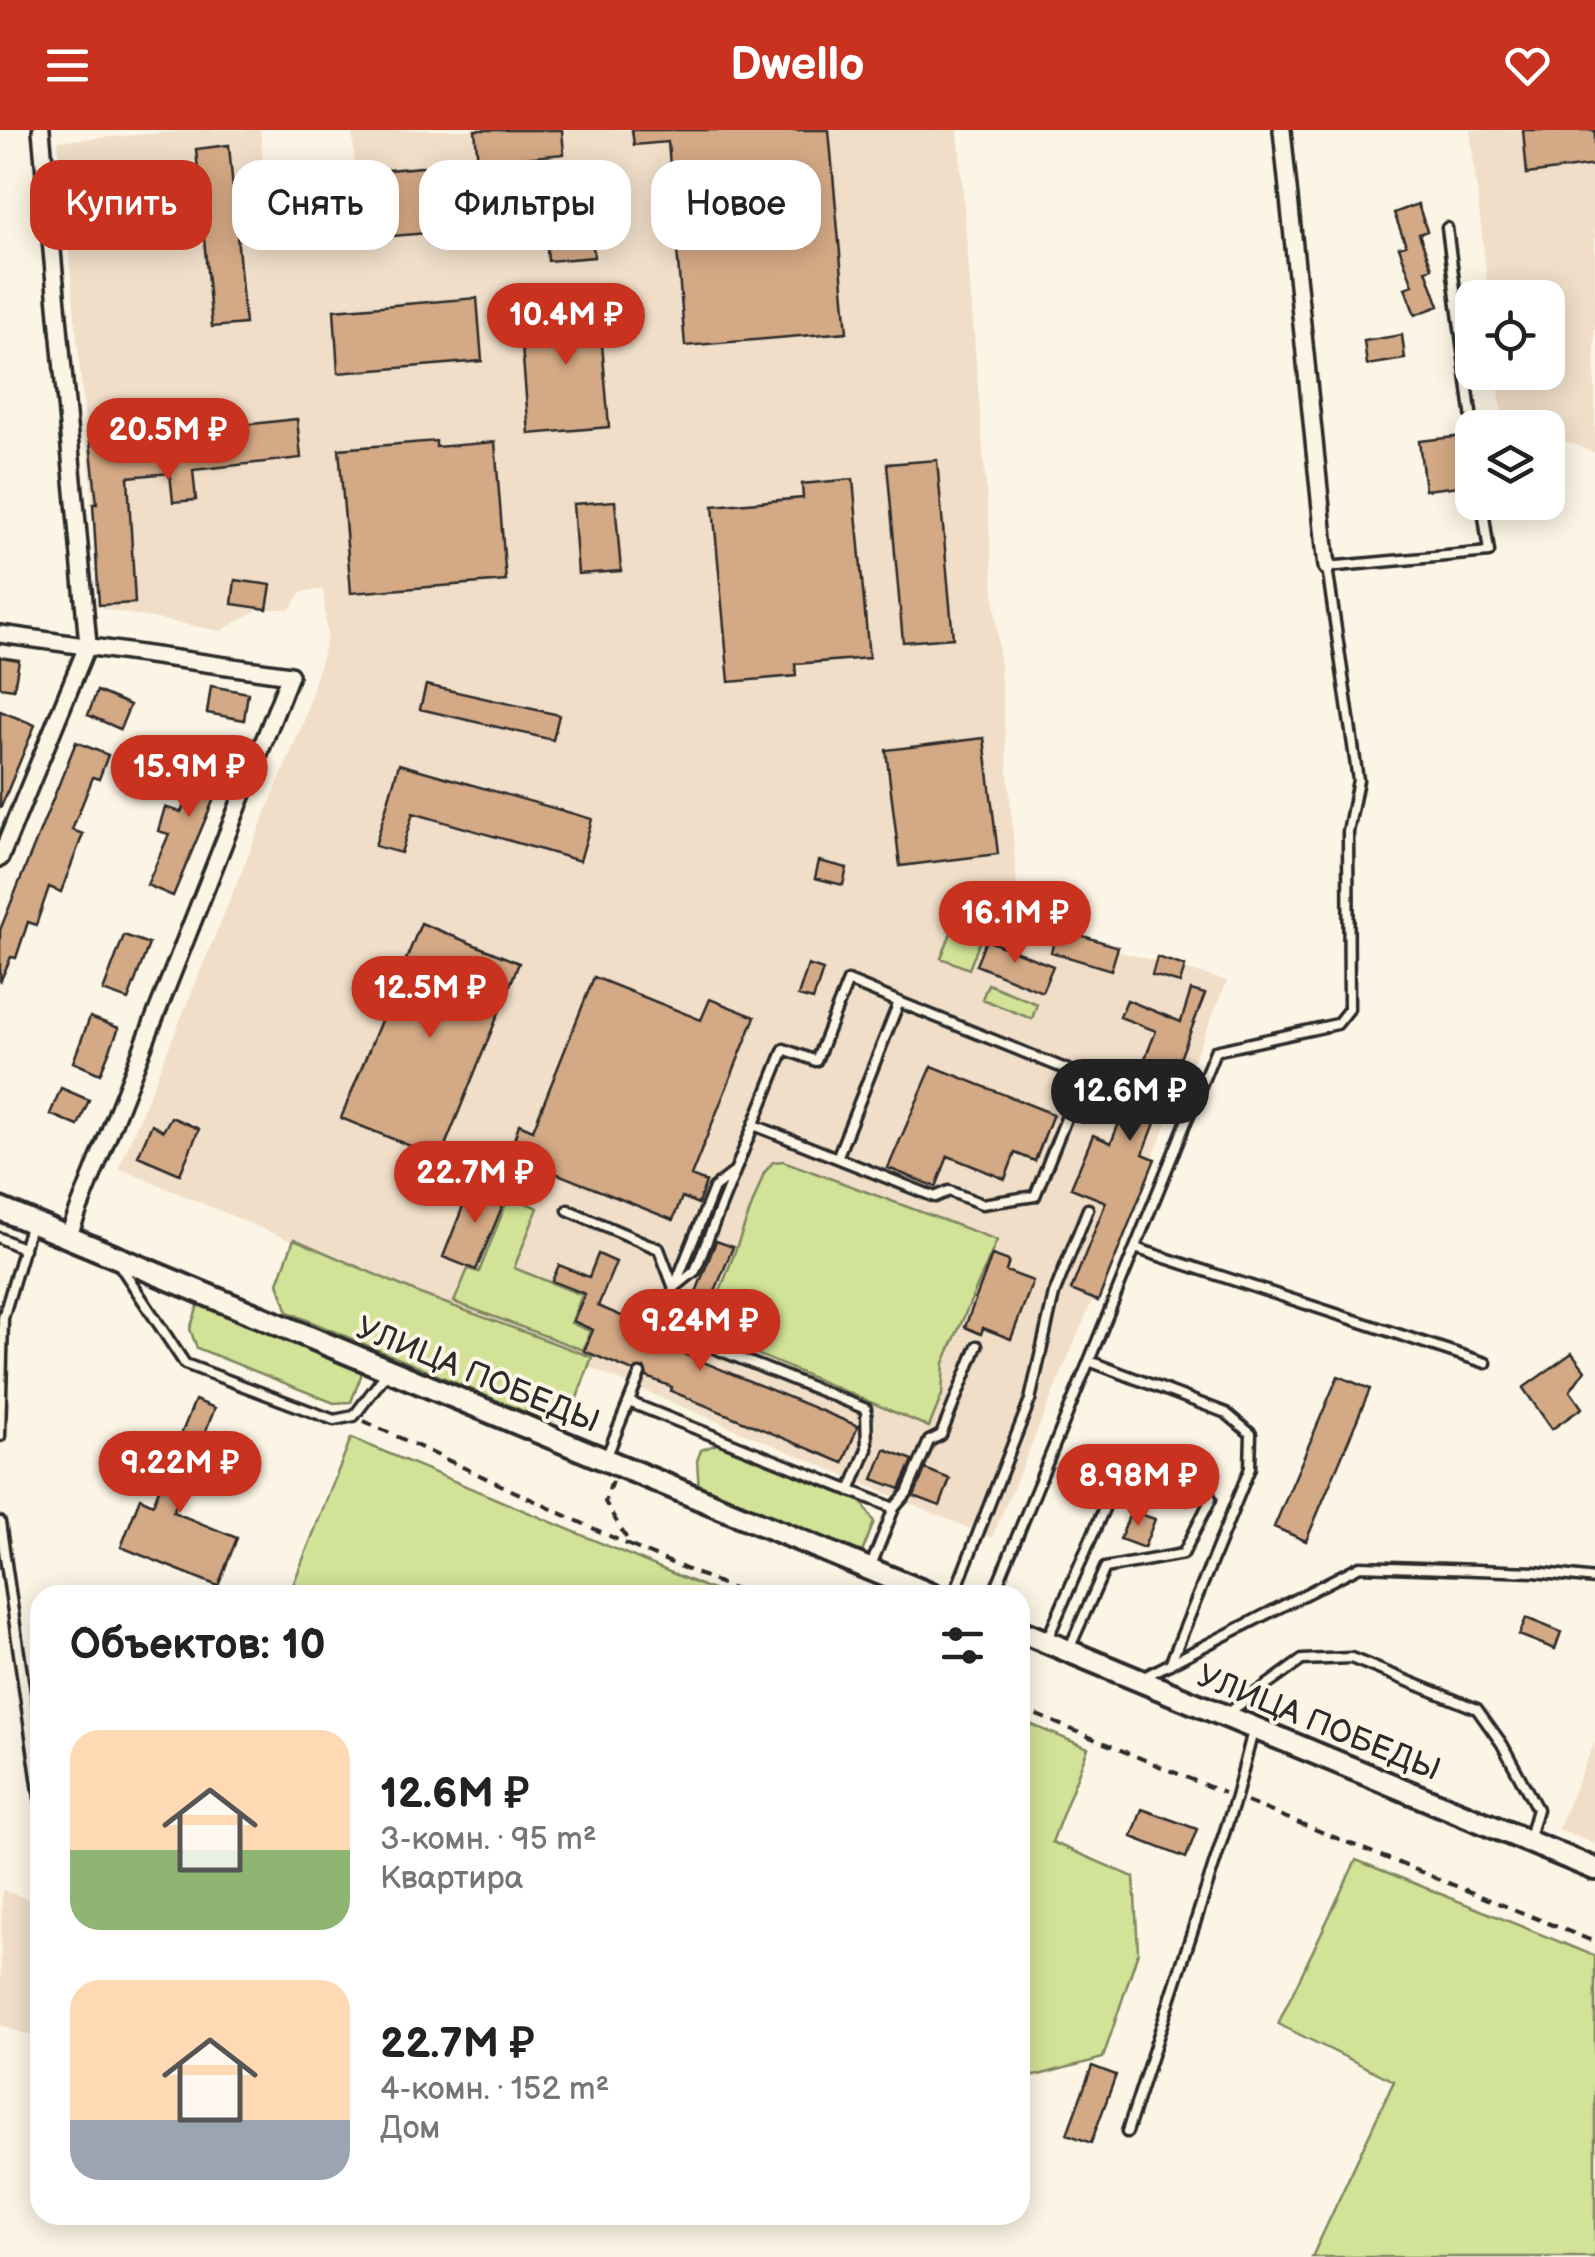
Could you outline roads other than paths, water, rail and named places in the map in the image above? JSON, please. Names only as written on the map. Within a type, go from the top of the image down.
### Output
[{"type":"main road","name":"УЛИЦА ПОБЕДЫ","points":[[0,1210],[908,1585]]},
{"type":"main road","name":"УЛИЦА ПОБЕДЫ","points":[[1030,1635],[1595,1869]]},
{"type":"street","points":[[0,858],[88,644],[41,130]]},
{"type":"street","points":[[1282,130],[1327,567]]},
{"type":"street","points":[[0,634],[290,675],[68,1237]]},
{"type":"lane","points":[[1447,228],[1471,410]]},
{"type":"lane","points":[[997,1585],[1214,1051],[1337,1024],[1349,1009],[1348,832],[1358,780],[1327,567],[1489,552],[1485,520]]},
{"type":"lane","points":[[653,1341],[714,1188],[735,1172],[784,1049],[816,1061],[848,982],[1083,1076],[1035,1196],[982,1204],[950,1191],[935,1197],[754,1125]]},
{"type":"lane","points":[[837,1158],[899,1002]]},
{"type":"lane","points":[[568,1210],[659,1249],[674,1288]]},
{"type":"lane","points":[[958,1585],[1030,1400],[1054,1294],[1088,1210]]},
{"type":"lane","points":[[0,1436],[3,1318],[32,1223]]},
{"type":"lane","points":[[0,1238],[24,1249]]},
{"type":"lane","points":[[1135,1248],[1486,1363]]},
{"type":"lane","points":[[114,1256],[185,1364],[334,1420],[354,1416],[388,1370]]},
{"type":"lane","points":[[659,1326],[866,1409],[867,1449],[850,1490]]},
{"type":"lane","points":[[870,1569],[894,1508],[908,1492],[928,1441],[941,1435],[977,1346]]},
{"type":"lane","points":[[1089,1361],[1226,1413],[1251,1434],[1250,1468],[1170,1664]]},
{"type":"lane","points":[[612,1462],[640,1374]]},
{"type":"lane","points":[[628,1402],[894,1508]]},
{"type":"lane","points":[[1046,1642],[1116,1481],[1152,1453],[1200,1474],[1211,1499],[1183,1554],[1106,1568],[1068,1651]]},
{"type":"lane","points":[[0,1522],[30,1728]]},
{"type":"lane","points":[[1138,1680],[1360,1566],[1534,1572],[1595,1579]]},
{"type":"lane","points":[[0,1609],[13,1610]]},
{"type":"lane","points":[[1225,1716],[1265,1682],[1302,1660],[1351,1658],[1476,1709],[1502,1744],[1537,1809],[1528,1841]]},
{"type":"lane","points":[[1128,2132],[1236,1798],[1254,1728]]}]
